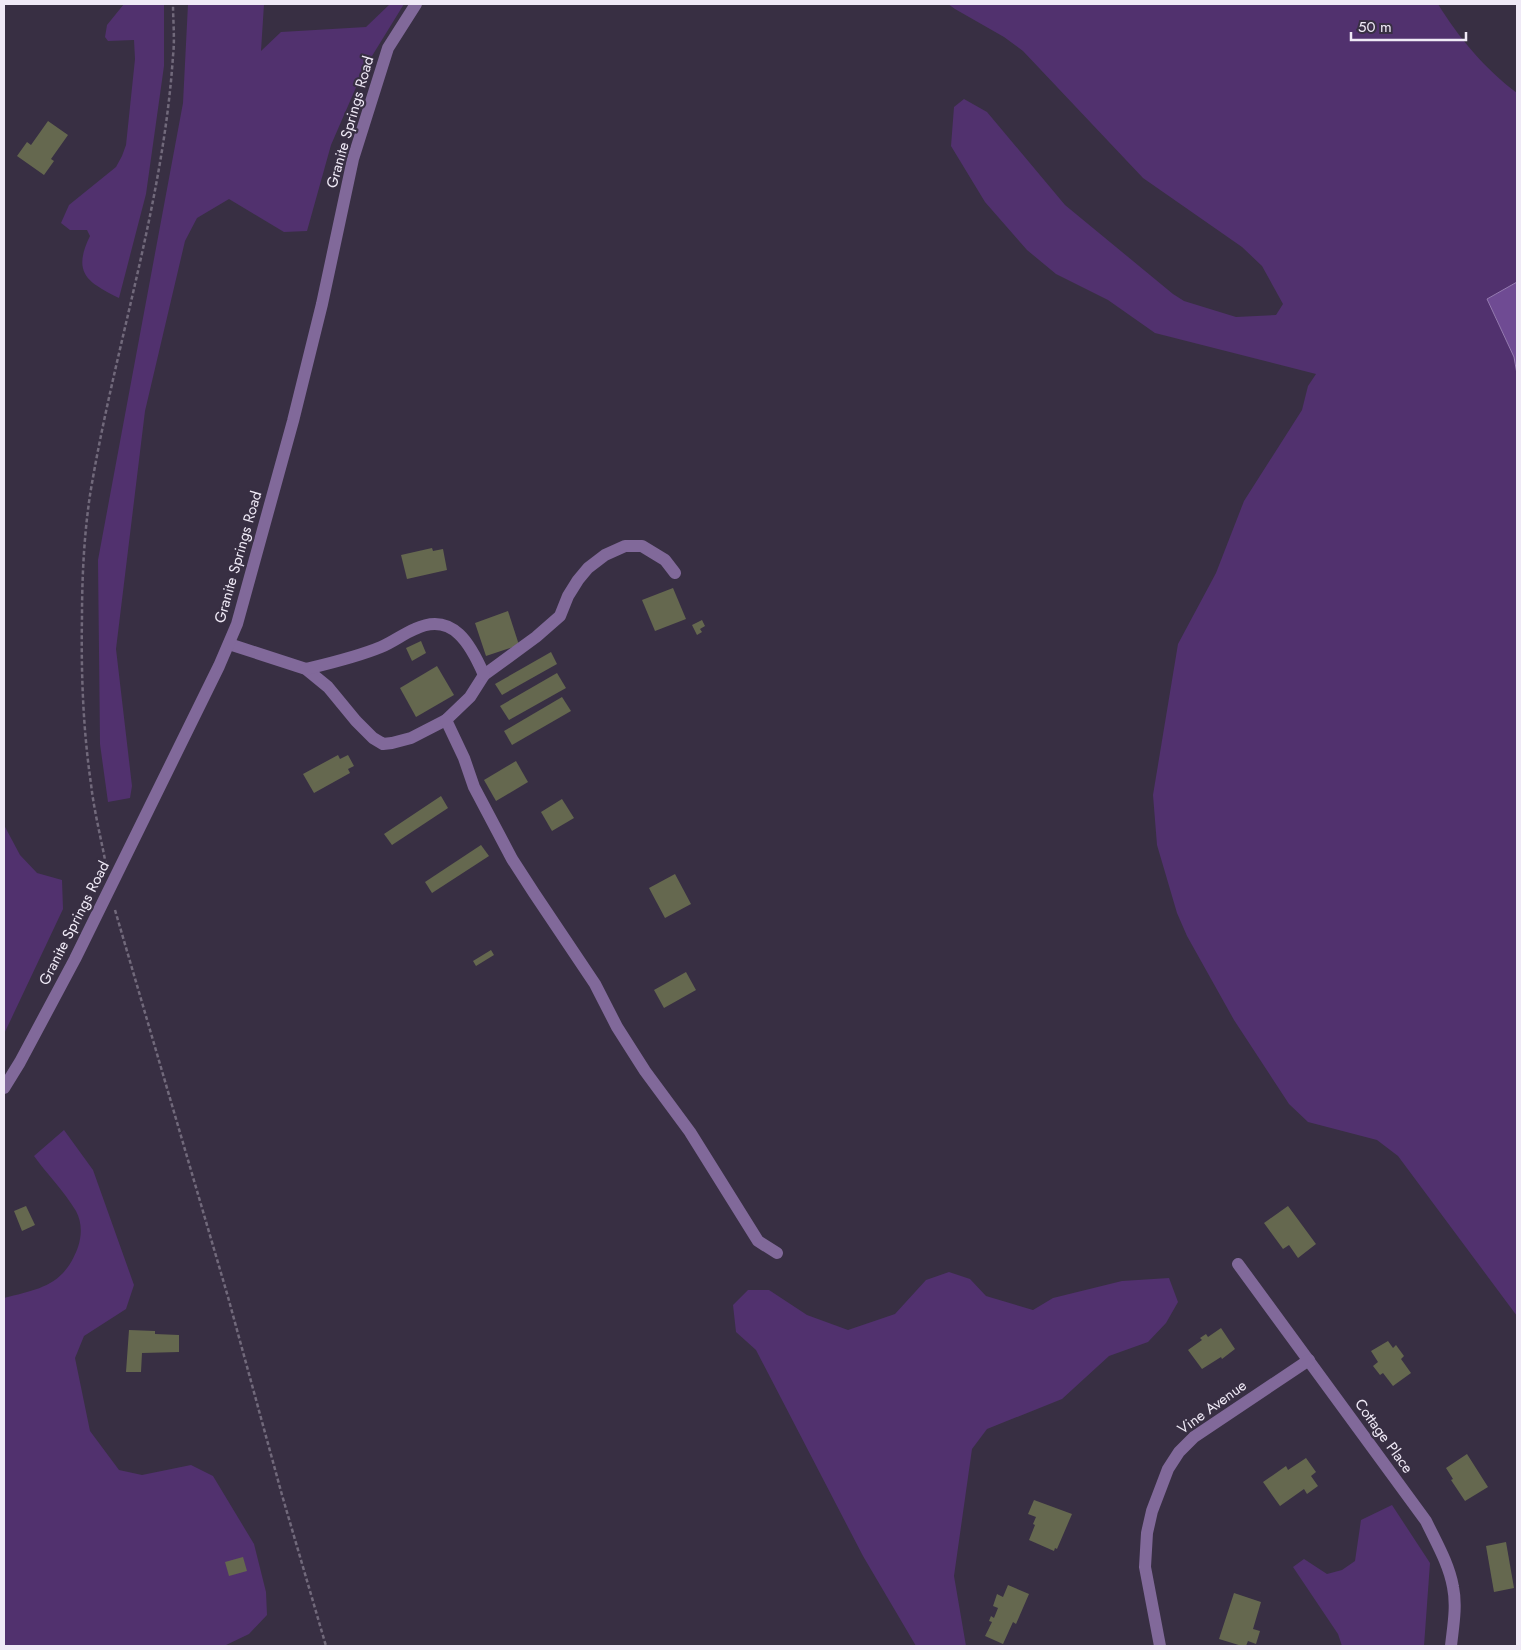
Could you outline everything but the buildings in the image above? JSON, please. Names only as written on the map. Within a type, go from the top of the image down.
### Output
[{"type":"street","name":"Granite Springs Road","points":[[4,1088],[66,976],[229,644],[237,624],[293,421],[322,304],[353,159],[388,48],[416,4]]},
{"type":"street","points":[[229,644],[306,670],[328,687],[356,721],[373,738],[383,744],[411,738],[446,720],[470,697],[484,675],[536,637],[560,616],[568,596],[578,580],[588,568],[605,555],[626,546],[642,546],[665,560],[675,572]]},
{"type":"street","points":[[306,670],[370,651],[415,628],[431,623],[443,624],[455,630],[474,653],[484,675]]},
{"type":"street","points":[[446,720],[464,758],[474,787],[512,859],[595,984],[617,1027],[644,1071],[690,1132],[758,1241],[776,1253]]},
{"type":"street","name":"Cottage Place","points":[[1238,1264],[1426,1521],[1448,1568],[1453,1586],[1455,1606],[1451,1646]]},
{"type":"street","name":"Vine Avenue","points":[[1160,1646],[1145,1567],[1147,1533],[1152,1511],[1168,1469],[1178,1452],[1194,1437],[1308,1360]]},
{"type":"path","points":[[173,4],[174,55],[152,210],[103,424],[90,496],[82,575],[82,679],[87,749],[91,786],[113,905],[157,1049],[167,1090],[228,1297],[326,1646]]},
{"type":"shaded area","points":[[124,4],[164,4],[164,66],[146,194],[119,298],[98,287],[86,275],[82,259],[90,236],[87,230],[70,230],[61,223],[69,205],[116,167],[126,145],[135,59],[134,40],[108,41],[105,37],[107,25]]},
{"type":"shaded area","points":[[188,4],[264,4],[261,51],[281,32],[366,27],[390,4],[404,4],[364,69],[331,145],[307,231],[284,232],[229,199],[197,218],[185,241],[145,411],[116,649],[132,786],[130,798],[108,802],[100,744],[98,560],[183,103]]},
{"type":"shaded area","points":[[948,4],[1438,4],[1454,29],[1473,52],[1494,74],[1517,93],[1517,282],[1487,299],[1514,357],[1517,374],[1517,1316],[1398,1156],[1377,1140],[1308,1122],[1289,1104],[1234,1020],[1187,936],[1177,913],[1157,845],[1153,795],[1178,644],[1216,573],[1244,501],[1302,410],[1308,386],[1316,374],[1155,333],[1108,300],[1056,274],[1027,250],[985,202],[951,146],[954,107],[964,99],[987,112],[1065,205],[1173,294],[1184,301],[1236,317],[1276,315],[1283,304],[1262,266],[1242,247],[1143,178],[1023,51],[1004,37]]},
{"type":"shaded area","points":[[1517,282],[1517,374],[1514,357],[1487,299]]},
{"type":"shaded area","points":[[4,825],[20,855],[37,873],[62,880],[63,909],[4,1034]]},
{"type":"shaded area","points":[[64,1130],[93,1170],[134,1285],[126,1309],[84,1336],[75,1358],[90,1431],[119,1470],[142,1475],[191,1465],[213,1476],[254,1544],[266,1592],[267,1615],[249,1634],[224,1646],[4,1646],[4,1298],[39,1288],[58,1278],[72,1260],[78,1247],[81,1229],[76,1211],[34,1156]]},
{"type":"shaded area","points":[[949,1272],[970,1279],[986,1296],[1033,1310],[1053,1298],[1122,1281],[1169,1278],[1178,1302],[1166,1323],[1148,1342],[1109,1356],[1062,1399],[987,1429],[972,1449],[954,1576],[966,1646],[916,1646],[863,1556],[756,1350],[736,1332],[733,1305],[748,1290],[769,1290],[807,1315],[848,1330],[895,1314],[926,1280]]},
{"type":"shaded area","points":[[1392,1505],[1430,1563],[1424,1646],[1342,1646],[1338,1634],[1293,1567],[1304,1559],[1327,1574],[1342,1570],[1355,1561],[1361,1520]]}]
